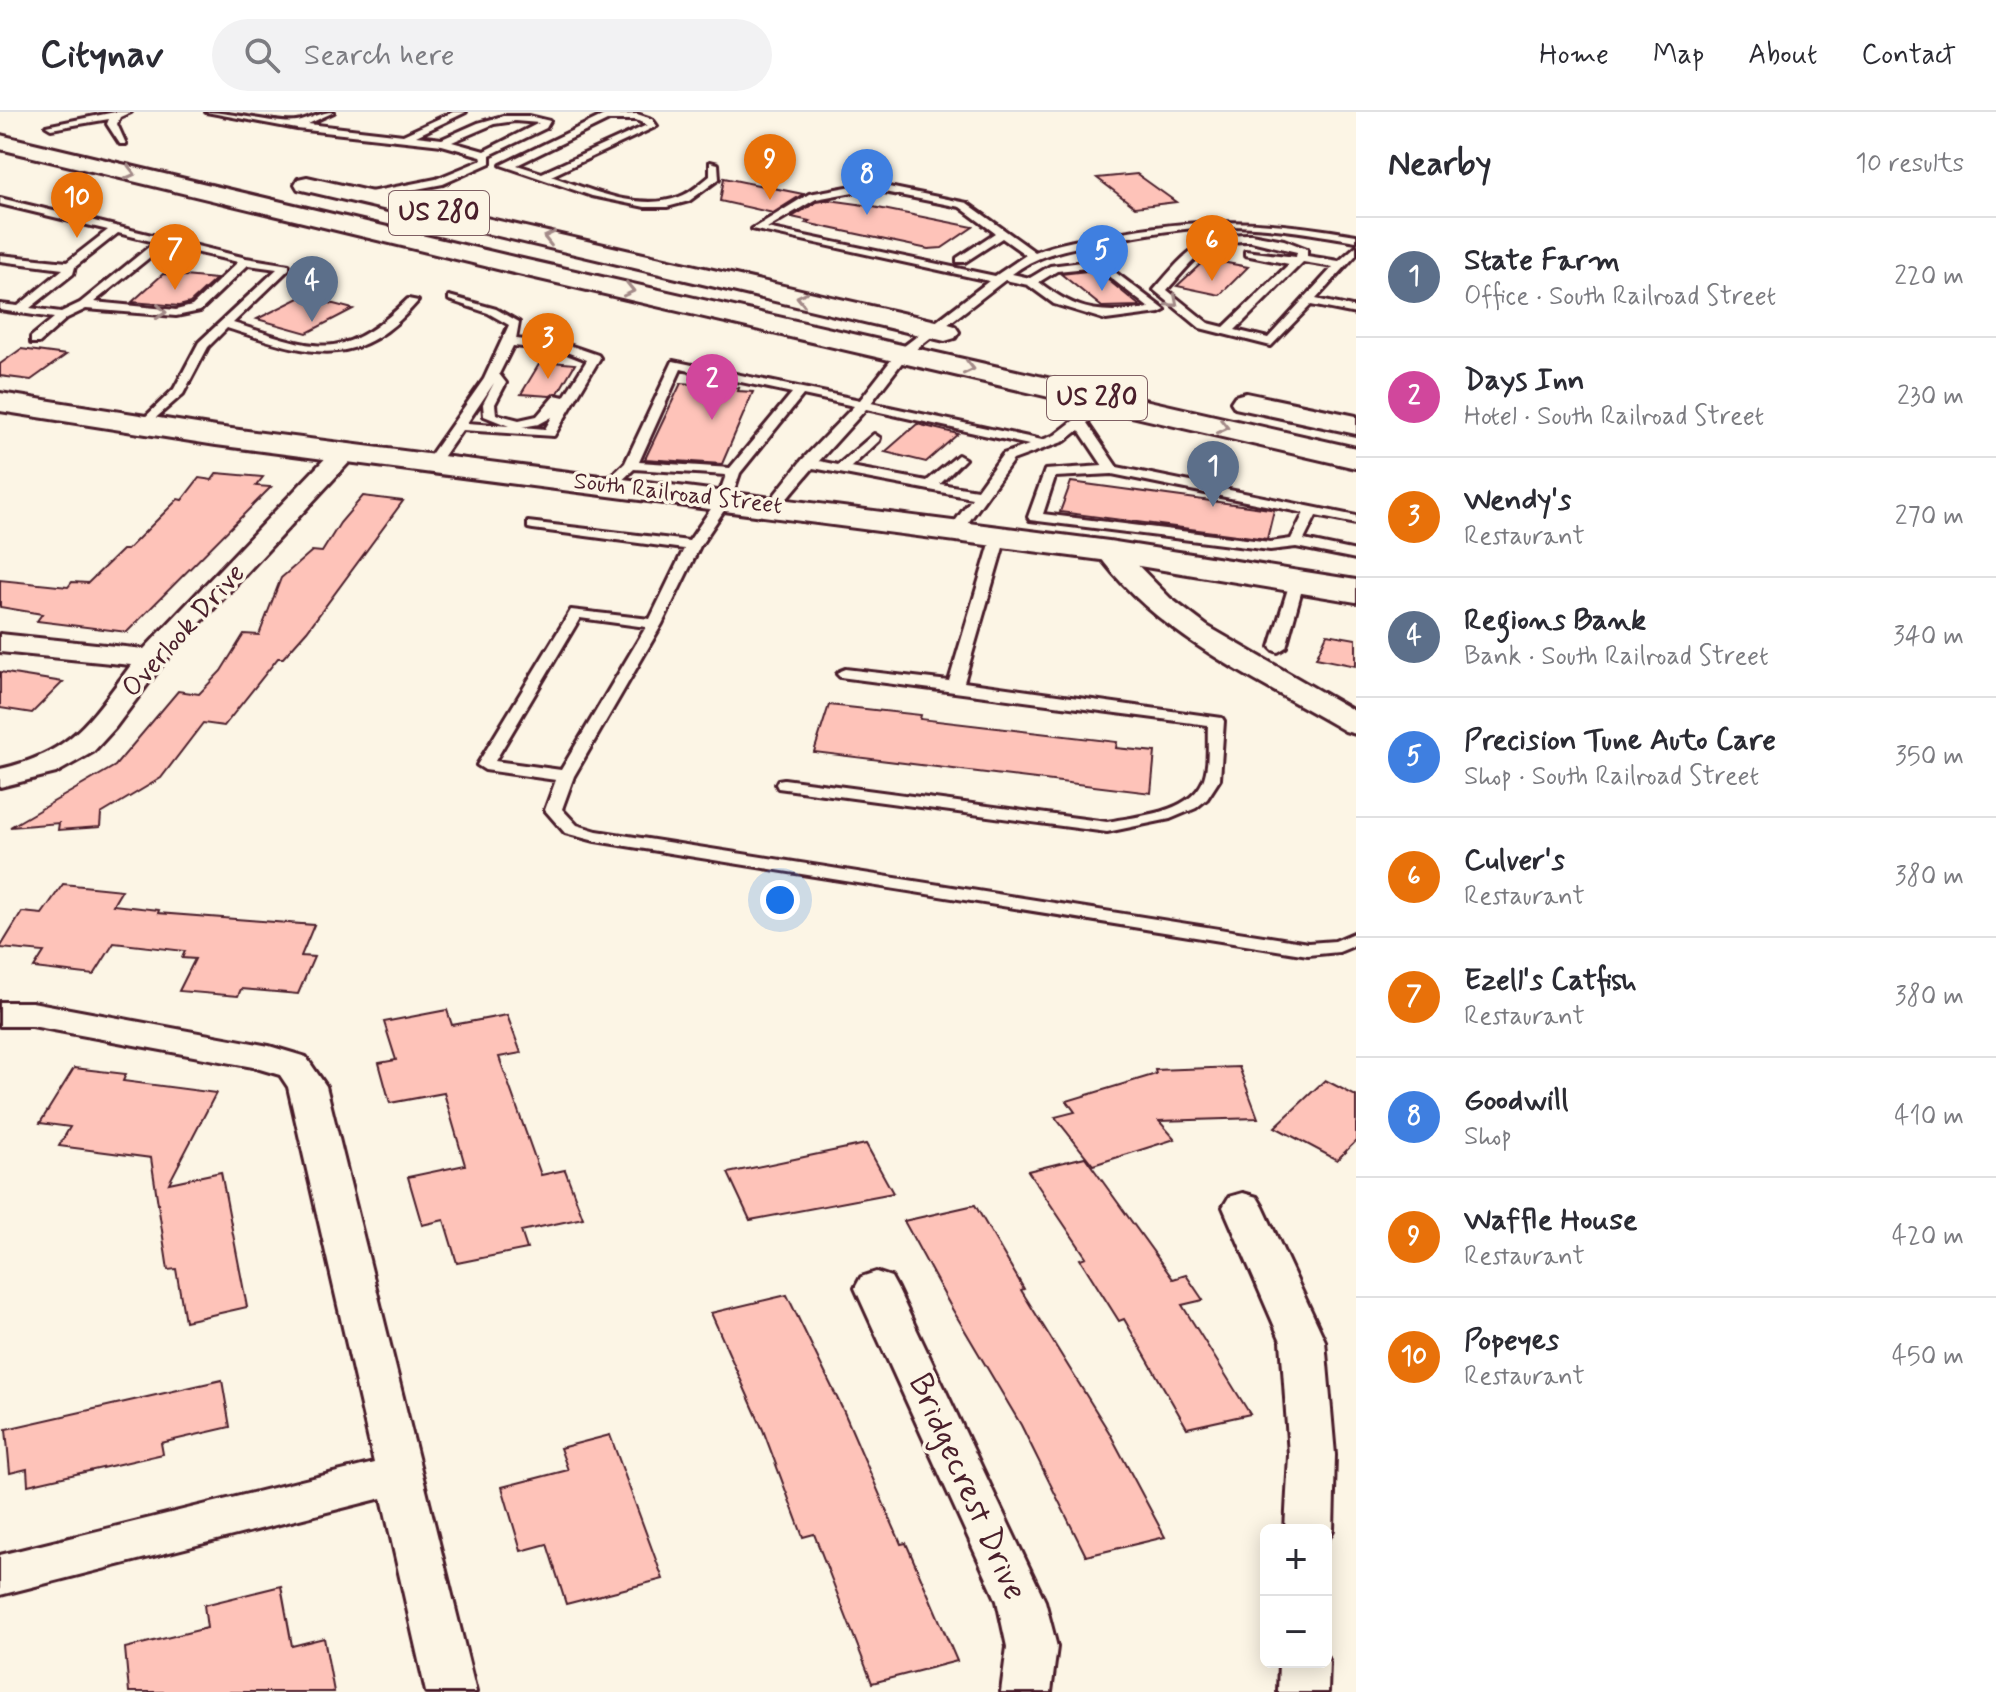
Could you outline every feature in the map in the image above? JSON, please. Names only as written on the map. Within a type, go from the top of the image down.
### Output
[{"type":"main road","points":[[25,120],[153,149]]},
{"type":"main road","name":"US 280","points":[[0,142],[422,243],[1356,458]]},
{"type":"main road","name":"US 280","points":[[288,179],[978,340]]},
{"type":"main road","points":[[1218,396],[1356,425]]},
{"type":"main road","name":"South Railroad Street","points":[[0,402],[143,425],[432,463],[620,475],[729,486],[773,506],[1109,551],[1356,591]]},
{"type":"street","name":"Overlook Drive","points":[[0,778],[31,771],[69,755],[109,716],[152,659],[294,512],[346,451]]},
{"type":"street","points":[[1109,551],[1160,604],[1197,632],[1356,725]]},
{"type":"street","points":[[0,643],[152,659]]},
{"type":"street","points":[[0,1014],[32,1014],[256,1055],[293,1066],[307,1086],[451,1692]]},
{"type":"street","points":[[1243,1207],[1303,1341],[1312,1455],[1309,1524]]},
{"type":"street","name":"Bridgecrest Drive","points":[[876,1288],[1021,1601],[1032,1647],[1026,1692]]},
{"type":"street","points":[[0,1575],[400,1475]]},
{"type":"street","points":[[1303,1692],[1304,1668]]},
{"type":"lane","points":[[211,112],[297,126],[443,142],[545,175],[563,185],[643,204],[685,200],[715,177],[713,164]]},
{"type":"lane","points":[[256,119],[274,112]]},
{"type":"lane","points":[[297,126],[329,112]]},
{"type":"lane","points":[[406,137],[461,112]]},
{"type":"lane","points":[[51,126],[121,114]]},
{"type":"lane","points":[[121,114],[112,124],[123,142]]},
{"type":"lane","points":[[364,196],[439,182],[543,126],[545,121],[518,115],[501,116],[443,142]]},
{"type":"lane","points":[[510,165],[607,117],[637,117],[649,121],[652,126],[545,175]]},
{"type":"lane","points":[[417,208],[439,182]]},
{"type":"lane","points":[[1032,282],[1054,268],[1099,263],[1159,310],[1106,317],[1058,302],[1032,282],[757,229],[813,196],[869,186],[963,205],[1034,256]]},
{"type":"lane","points":[[0,201],[246,261],[285,267],[203,345],[179,391],[143,425]]},
{"type":"lane","points":[[0,216],[26,207]]},
{"type":"lane","points":[[773,506],[903,353],[1034,256],[1054,248],[1152,229],[1227,223],[1299,228],[1356,238]]},
{"type":"lane","points":[[0,258],[69,266],[116,229]]},
{"type":"lane","points":[[961,260],[1002,233]]},
{"type":"lane","points":[[1227,331],[1299,260],[1303,251],[1289,244],[1242,238],[1220,239],[1201,247],[1160,290],[1204,326],[1271,342],[1356,249]]},
{"type":"lane","points":[[35,340],[163,241]]},
{"type":"lane","points":[[1249,253],[1340,265]]},
{"type":"lane","points":[[84,305],[176,313],[196,309],[246,261]]},
{"type":"lane","points":[[20,310],[69,272],[69,266]]},
{"type":"lane","points":[[432,463],[492,374],[510,342],[515,324],[492,311],[453,298]]},
{"type":"lane","points":[[225,324],[313,349],[351,346],[387,326],[412,301]]},
{"type":"lane","points":[[1308,301],[1356,311]]},
{"type":"lane","points":[[0,307],[63,316]]},
{"type":"lane","points":[[458,426],[549,433],[594,358],[566,348],[510,342]]},
{"type":"lane","points":[[620,475],[677,364],[860,404],[983,436],[1043,444]]},
{"type":"lane","points":[[492,374],[500,383],[489,404],[515,412],[549,412],[574,377],[584,375]]},
{"type":"lane","points":[[800,391],[729,486],[693,546],[655,624],[566,776],[553,810],[571,829],[595,836],[1308,949],[1339,946],[1356,938]]},
{"type":"lane","points":[[955,531],[1008,457],[1060,438],[1108,400]]},
{"type":"lane","points":[[1080,422],[1112,470]]},
{"type":"lane","points":[[841,469],[874,438]]},
{"type":"lane","points":[[930,486],[958,459]]},
{"type":"lane","points":[[807,463],[980,495]]},
{"type":"lane","points":[[1356,520],[1112,470],[1050,473],[1035,517],[1270,546],[1296,543],[1356,555]]},
{"type":"lane","points":[[1296,543],[1312,511]]},
{"type":"lane","points":[[533,525],[693,546]]},
{"type":"lane","points":[[955,686],[999,537]]},
{"type":"lane","points":[[1278,647],[1297,582]]},
{"type":"lane","points":[[566,776],[485,765],[576,613],[655,624]]},
{"type":"lane","points":[[784,784],[1107,827],[1160,816],[1193,804],[1211,783],[1216,721],[845,674]]},
{"type":"building","points":[[1137,174],[1176,202],[1135,207],[1097,178]]},
{"type":"building","points":[[724,178],[803,194],[773,213],[720,201]]},
{"type":"building","points":[[829,200],[973,227],[942,248],[928,249],[806,223],[810,221],[792,217],[817,202]]},
{"type":"building","points":[[1206,259],[1248,267],[1220,295],[1177,286]]},
{"type":"building","points":[[1096,270],[1140,306],[1102,307],[1061,274]]},
{"type":"building","points":[[163,274],[216,279],[190,303],[179,306],[132,302]]},
{"type":"building","points":[[303,296],[353,309],[307,333],[257,319]]},
{"type":"building","points":[[21,349],[66,355],[31,380],[0,376],[0,364]]},
{"type":"building","points":[[541,361],[575,364],[558,393],[550,396],[521,394]]},
{"type":"building","points":[[681,383],[753,392],[722,464],[645,459]]},
{"type":"building","points":[[917,424],[958,434],[926,462],[885,452]]},
{"type":"building","points":[[217,473],[263,477],[256,486],[271,487],[127,632],[37,621],[42,614],[0,607],[0,580],[68,587],[72,582],[88,583],[122,550],[127,550],[178,499],[182,500],[199,478],[212,480]]},
{"type":"building","points":[[1071,482],[1274,510],[1267,539],[1060,512]]},
{"type":"building","points":[[363,496],[403,501],[307,631],[283,658],[278,658],[224,726],[203,723],[161,778],[101,814],[100,827],[58,830],[59,823],[10,827],[115,766],[178,691],[199,694],[221,671],[244,634],[259,635],[281,578],[312,551],[322,552],[340,523]]},
{"type":"building","points":[[1327,634],[1356,639],[1356,666],[1316,658]]},
{"type":"building","points":[[0,672],[63,682],[32,713],[0,708]]},
{"type":"building","points":[[829,705],[1117,742],[1116,748],[1155,752],[1151,793],[814,752]]},
{"type":"building","points":[[63,884],[122,890],[113,905],[159,910],[158,913],[314,925],[301,956],[314,957],[298,994],[241,989],[238,996],[179,991],[195,959],[182,958],[185,951],[114,943],[94,975],[34,968],[44,952],[0,948],[22,912],[42,914]]},
{"type":"building","points":[[447,1010],[452,1025],[507,1015],[521,1053],[499,1057],[541,1175],[565,1170],[583,1218],[521,1231],[527,1249],[457,1263],[444,1220],[422,1225],[408,1177],[465,1165],[444,1093],[390,1103],[379,1063],[396,1060],[384,1022]]},
{"type":"building","points":[[1239,1067],[1258,1118],[1159,1121],[1175,1139],[1093,1165],[1055,1117],[1075,1112],[1067,1101],[1156,1074],[1155,1070]]},
{"type":"building","points":[[74,1068],[126,1074],[123,1081],[216,1093],[169,1183],[221,1172],[247,1307],[185,1321],[176,1269],[168,1270],[151,1158],[59,1146],[70,1127],[40,1123]]},
{"type":"building","points":[[1325,1080],[1356,1096],[1356,1141],[1337,1160],[1275,1127]]},
{"type":"building","points":[[866,1144],[893,1193],[750,1220],[728,1173]]},
{"type":"building","points":[[1085,1157],[1173,1279],[1186,1275],[1203,1300],[1182,1305],[1250,1414],[1187,1428],[1124,1319],[1119,1321],[1080,1259],[1086,1257],[1028,1171]]},
{"type":"building","points":[[975,1205],[1024,1289],[1021,1290],[1109,1432],[1165,1537],[1086,1556],[1021,1425],[904,1221]]},
{"type":"building","points":[[787,1295],[844,1412],[901,1544],[906,1543],[957,1661],[872,1683],[814,1534],[803,1537],[763,1430],[711,1313]]},
{"type":"building","points":[[222,1380],[230,1427],[161,1443],[163,1454],[28,1485],[27,1469],[10,1473],[6,1429]]},
{"type":"building","points":[[610,1435],[663,1579],[566,1604],[547,1544],[521,1551],[502,1487],[568,1470],[560,1448]]},
{"type":"building","points":[[281,1586],[292,1646],[324,1638],[334,1692],[129,1692],[125,1648],[207,1628],[204,1605]]},
{"type":"place","name":"Waffle House","points":[[770,200]]},
{"type":"place","name":"Goodwill","points":[[867,215]]},
{"type":"place","name":"Popeyes","points":[[77,238]]},
{"type":"place","name":"Culver's","points":[[1212,281]]},
{"type":"place","name":"Ezell's Catfish","points":[[175,290]]},
{"type":"place","name":"Precision Tune Auto Care","points":[[1102,291]]},
{"type":"place","name":"Regions Bank","points":[[312,322]]},
{"type":"place","name":"Wendy's","points":[[548,379]]},
{"type":"place","name":"Days Inn","points":[[712,420]]},
{"type":"place","name":"State Farm","points":[[1213,507]]}]
